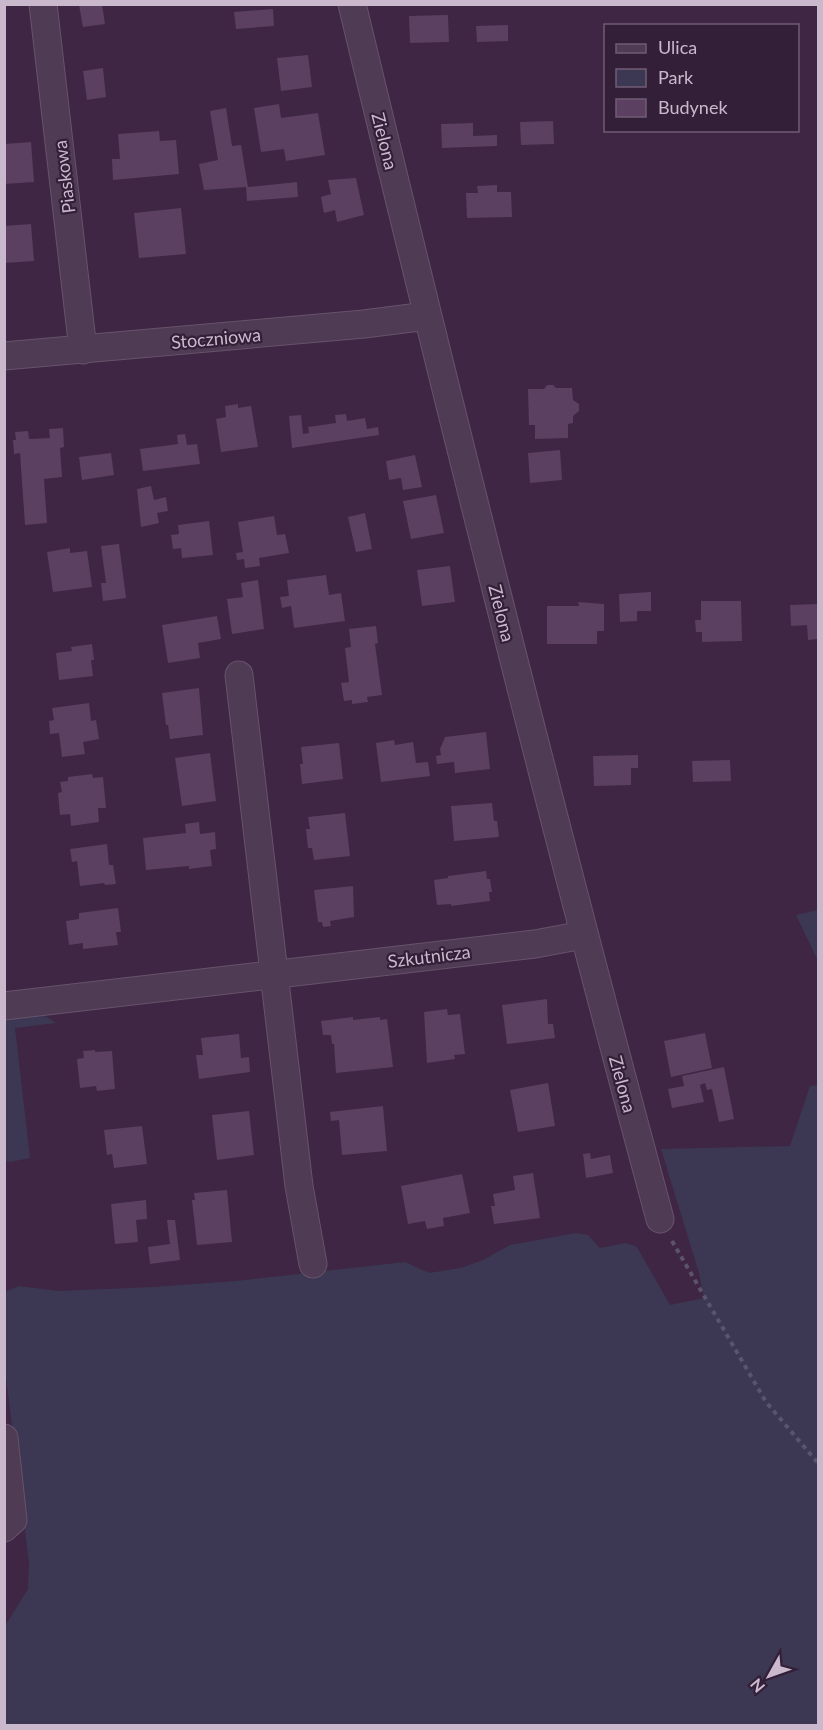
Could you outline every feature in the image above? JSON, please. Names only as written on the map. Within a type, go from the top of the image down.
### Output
[{"type":"street","name":"Piaskowa","points":[[43,4],[83,350]]},
{"type":"street","name":"Zielona","points":[[352,4],[427,316],[583,934],[660,1219]]},
{"type":"street","name":"Stoczniowa","points":[[4,356],[364,324],[427,316]]},
{"type":"street","points":[[239,675],[299,1186],[313,1264]]},
{"type":"street","name":"Szkutnicza","points":[[4,1006],[535,944],[583,934]]},
{"type":"street","points":[[4,1438],[9,1524]]},
{"type":"path","points":[[660,1219],[766,1402],[819,1463]]},
{"type":"green space","points":[[818,910],[818,961],[796,915]]},
{"type":"green space","points":[[36,1014],[56,1023],[15,1028],[30,1158],[10,1162],[5,1160],[5,1021]]},
{"type":"green space","points":[[818,1085],[818,1725],[5,1726],[5,1626],[28,1589],[29,1563],[5,1369],[4,1295],[7,1291],[19,1286],[58,1291],[236,1281],[405,1262],[429,1273],[461,1268],[483,1260],[510,1245],[576,1233],[588,1235],[600,1248],[626,1243],[637,1247],[670,1305],[704,1298],[699,1273],[661,1149],[790,1146],[810,1086]]},
{"type":"building","points":[[79,5],[102,5],[105,24],[83,27]]},
{"type":"building","points":[[273,9],[274,26],[236,29],[234,12]]},
{"type":"building","points":[[448,15],[449,42],[410,43],[409,16]]},
{"type":"building","points":[[508,25],[508,41],[477,42],[476,26]]},
{"type":"building","points":[[308,55],[312,87],[281,91],[277,58]]},
{"type":"building","points":[[103,68],[106,97],[87,100],[83,71]]},
{"type":"building","points":[[279,104],[281,118],[318,113],[325,155],[286,161],[284,149],[261,152],[254,108]]},
{"type":"building","points":[[226,108],[232,146],[241,145],[248,187],[297,182],[298,197],[247,201],[246,187],[204,190],[199,164],[218,160],[210,111]]},
{"type":"building","points":[[553,121],[554,144],[521,145],[520,122]]},
{"type":"building","points":[[473,123],[473,136],[497,135],[497,146],[442,148],[441,124]]},
{"type":"building","points":[[159,131],[160,141],[176,140],[179,174],[113,180],[112,159],[120,159],[118,134]]},
{"type":"building","points":[[31,142],[34,182],[4,184],[4,144]]},
{"type":"building","points":[[356,178],[364,215],[337,222],[335,210],[324,213],[321,197],[331,194],[328,180]]},
{"type":"building","points":[[497,185],[497,192],[511,192],[512,217],[467,218],[466,193],[478,193],[477,186]]},
{"type":"building","points":[[181,208],[186,254],[139,258],[134,213]]},
{"type":"building","points":[[31,224],[34,261],[4,263],[4,226]]},
{"type":"building","points":[[547,385],[553,385],[556,388],[572,388],[573,400],[579,404],[579,411],[573,416],[573,423],[568,424],[568,438],[535,439],[535,425],[529,425],[528,389],[544,389]]},
{"type":"building","points":[[238,404],[238,408],[251,406],[258,447],[221,452],[216,419],[226,417],[225,406]]},
{"type":"building","points":[[346,414],[347,421],[365,418],[367,429],[378,427],[379,435],[292,448],[289,416],[301,415],[303,434],[309,433],[308,427],[336,423],[335,415]]},
{"type":"building","points":[[63,428],[64,447],[60,448],[62,477],[44,479],[47,523],[25,525],[20,453],[14,454],[15,432],[28,431],[29,439],[50,438],[49,429]]},
{"type":"building","points":[[185,434],[187,445],[197,444],[200,464],[143,471],[140,449],[178,444],[177,435]]},
{"type":"building","points":[[560,450],[562,480],[530,483],[528,453]]},
{"type":"building","points":[[111,453],[114,475],[82,480],[79,457]]},
{"type":"building","points":[[415,455],[422,487],[403,490],[401,478],[389,480],[386,461]]},
{"type":"building","points":[[151,486],[154,500],[166,497],[168,511],[157,513],[159,523],[141,527],[137,489]]},
{"type":"building","points":[[436,495],[444,533],[411,539],[403,501]]},
{"type":"building","points":[[365,513],[372,549],[356,552],[348,517]]},
{"type":"building","points":[[274,516],[277,535],[285,534],[289,553],[259,558],[260,566],[245,568],[244,559],[237,560],[236,553],[243,552],[238,522]]},
{"type":"building","points":[[209,521],[213,555],[182,558],[181,548],[173,549],[171,535],[179,534],[178,525]]},
{"type":"building","points":[[119,544],[126,598],[103,601],[101,583],[106,583],[101,546]]},
{"type":"building","points":[[70,548],[70,553],[87,551],[92,587],[53,592],[47,552]]},
{"type":"building","points":[[450,566],[455,602],[422,606],[417,570]]},
{"type":"building","points":[[326,575],[329,595],[341,593],[345,621],[294,628],[291,606],[282,608],[280,597],[289,596],[287,580]]},
{"type":"building","points":[[258,580],[264,629],[232,634],[227,599],[243,597],[241,583]]},
{"type":"building","points":[[651,592],[651,611],[637,611],[637,621],[620,622],[619,594]]},
{"type":"building","points":[[701,601],[741,601],[742,641],[702,642],[702,632],[696,632],[695,620],[701,620]]},
{"type":"building","points":[[578,602],[604,604],[604,631],[597,631],[597,644],[547,644],[547,606],[579,606]]},
{"type":"building","points":[[818,604],[818,639],[808,640],[807,625],[791,626],[790,605]]},
{"type":"building","points":[[217,616],[221,639],[198,643],[200,658],[168,663],[162,625]]},
{"type":"building","points":[[376,626],[378,643],[375,644],[382,695],[367,697],[368,702],[352,704],[352,700],[344,701],[341,683],[349,682],[345,648],[351,647],[349,629]]},
{"type":"building","points":[[92,644],[93,676],[59,680],[56,653],[72,651],[71,647]]},
{"type":"building","points":[[199,688],[203,735],[170,739],[162,693]]},
{"type":"building","points":[[89,703],[91,721],[96,720],[99,739],[83,742],[85,754],[62,757],[59,733],[50,734],[49,721],[54,720],[52,708]]},
{"type":"building","points":[[486,732],[490,769],[455,773],[454,762],[437,764],[436,756],[441,755],[440,749],[445,737]]},
{"type":"building","points":[[394,740],[395,745],[413,742],[416,763],[428,762],[430,776],[381,782],[376,743]]},
{"type":"building","points":[[339,743],[343,779],[302,784],[301,747]]},
{"type":"building","points":[[210,753],[216,801],[182,806],[175,758]]},
{"type":"building","points":[[638,755],[638,768],[631,768],[631,785],[594,786],[593,756]]},
{"type":"building","points":[[730,760],[731,781],[693,782],[692,761]]},
{"type":"building","points":[[92,774],[93,778],[103,777],[106,808],[98,808],[99,822],[71,826],[70,814],[60,815],[58,793],[62,792],[60,782],[68,781],[68,777]]},
{"type":"building","points":[[492,803],[499,837],[454,841],[451,806]]},
{"type":"building","points":[[345,813],[350,856],[314,860],[312,848],[308,848],[306,829],[310,829],[308,817]]},
{"type":"building","points":[[199,822],[200,834],[215,832],[216,849],[210,850],[212,866],[146,870],[143,838],[186,833],[185,824]]},
{"type":"building","points":[[107,844],[109,865],[113,865],[116,884],[80,886],[77,861],[72,862],[70,849]]},
{"type":"building","points":[[486,871],[492,892],[489,892],[490,901],[451,906],[451,904],[437,905],[434,880]]},
{"type":"building","points":[[353,886],[354,917],[330,921],[331,926],[323,927],[322,922],[318,922],[314,890]]},
{"type":"building","points":[[118,908],[121,932],[116,932],[118,945],[83,949],[83,943],[69,945],[66,921],[79,919],[79,913]]},
{"type":"building","points":[[547,999],[548,1024],[553,1024],[555,1038],[507,1044],[502,1005]]},
{"type":"building","points":[[447,1009],[448,1015],[460,1014],[465,1054],[454,1055],[455,1059],[427,1063],[424,1012]]},
{"type":"building","points":[[353,1017],[353,1020],[380,1017],[380,1020],[387,1019],[393,1067],[336,1073],[334,1044],[332,1044],[331,1035],[323,1035],[321,1021]]},
{"type":"building","points":[[705,1033],[712,1068],[671,1077],[664,1041]]},
{"type":"building","points":[[239,1034],[241,1058],[249,1057],[250,1072],[199,1079],[196,1055],[203,1055],[201,1038]]},
{"type":"building","points":[[95,1050],[95,1052],[112,1051],[115,1089],[97,1091],[96,1086],[80,1088],[77,1059],[84,1058],[83,1051]]},
{"type":"building","points":[[724,1067],[734,1119],[719,1122],[712,1089],[707,1090],[705,1083],[700,1085],[704,1102],[672,1108],[668,1089],[684,1086],[682,1076]]},
{"type":"building","points":[[548,1083],[555,1126],[518,1132],[510,1090]]},
{"type":"building","points":[[383,1106],[387,1151],[342,1155],[339,1120],[331,1121],[330,1112]]},
{"type":"building","points":[[249,1111],[254,1155],[217,1160],[212,1115]]},
{"type":"building","points":[[142,1126],[147,1164],[114,1168],[112,1154],[107,1155],[104,1130]]},
{"type":"building","points":[[590,1153],[591,1159],[610,1155],[613,1173],[586,1178],[583,1154]]},
{"type":"building","points":[[533,1173],[540,1218],[494,1224],[491,1206],[495,1206],[493,1194],[515,1190],[513,1176]]},
{"type":"building","points":[[462,1174],[470,1213],[443,1218],[444,1226],[427,1229],[425,1221],[408,1224],[401,1186]]},
{"type":"building","points":[[227,1190],[232,1242],[197,1245],[192,1200],[195,1200],[194,1193]]},
{"type":"building","points":[[146,1200],[147,1219],[136,1220],[138,1242],[115,1244],[111,1204]]},
{"type":"building","points":[[167,1220],[175,1220],[180,1260],[150,1264],[148,1247],[170,1244]]}]
